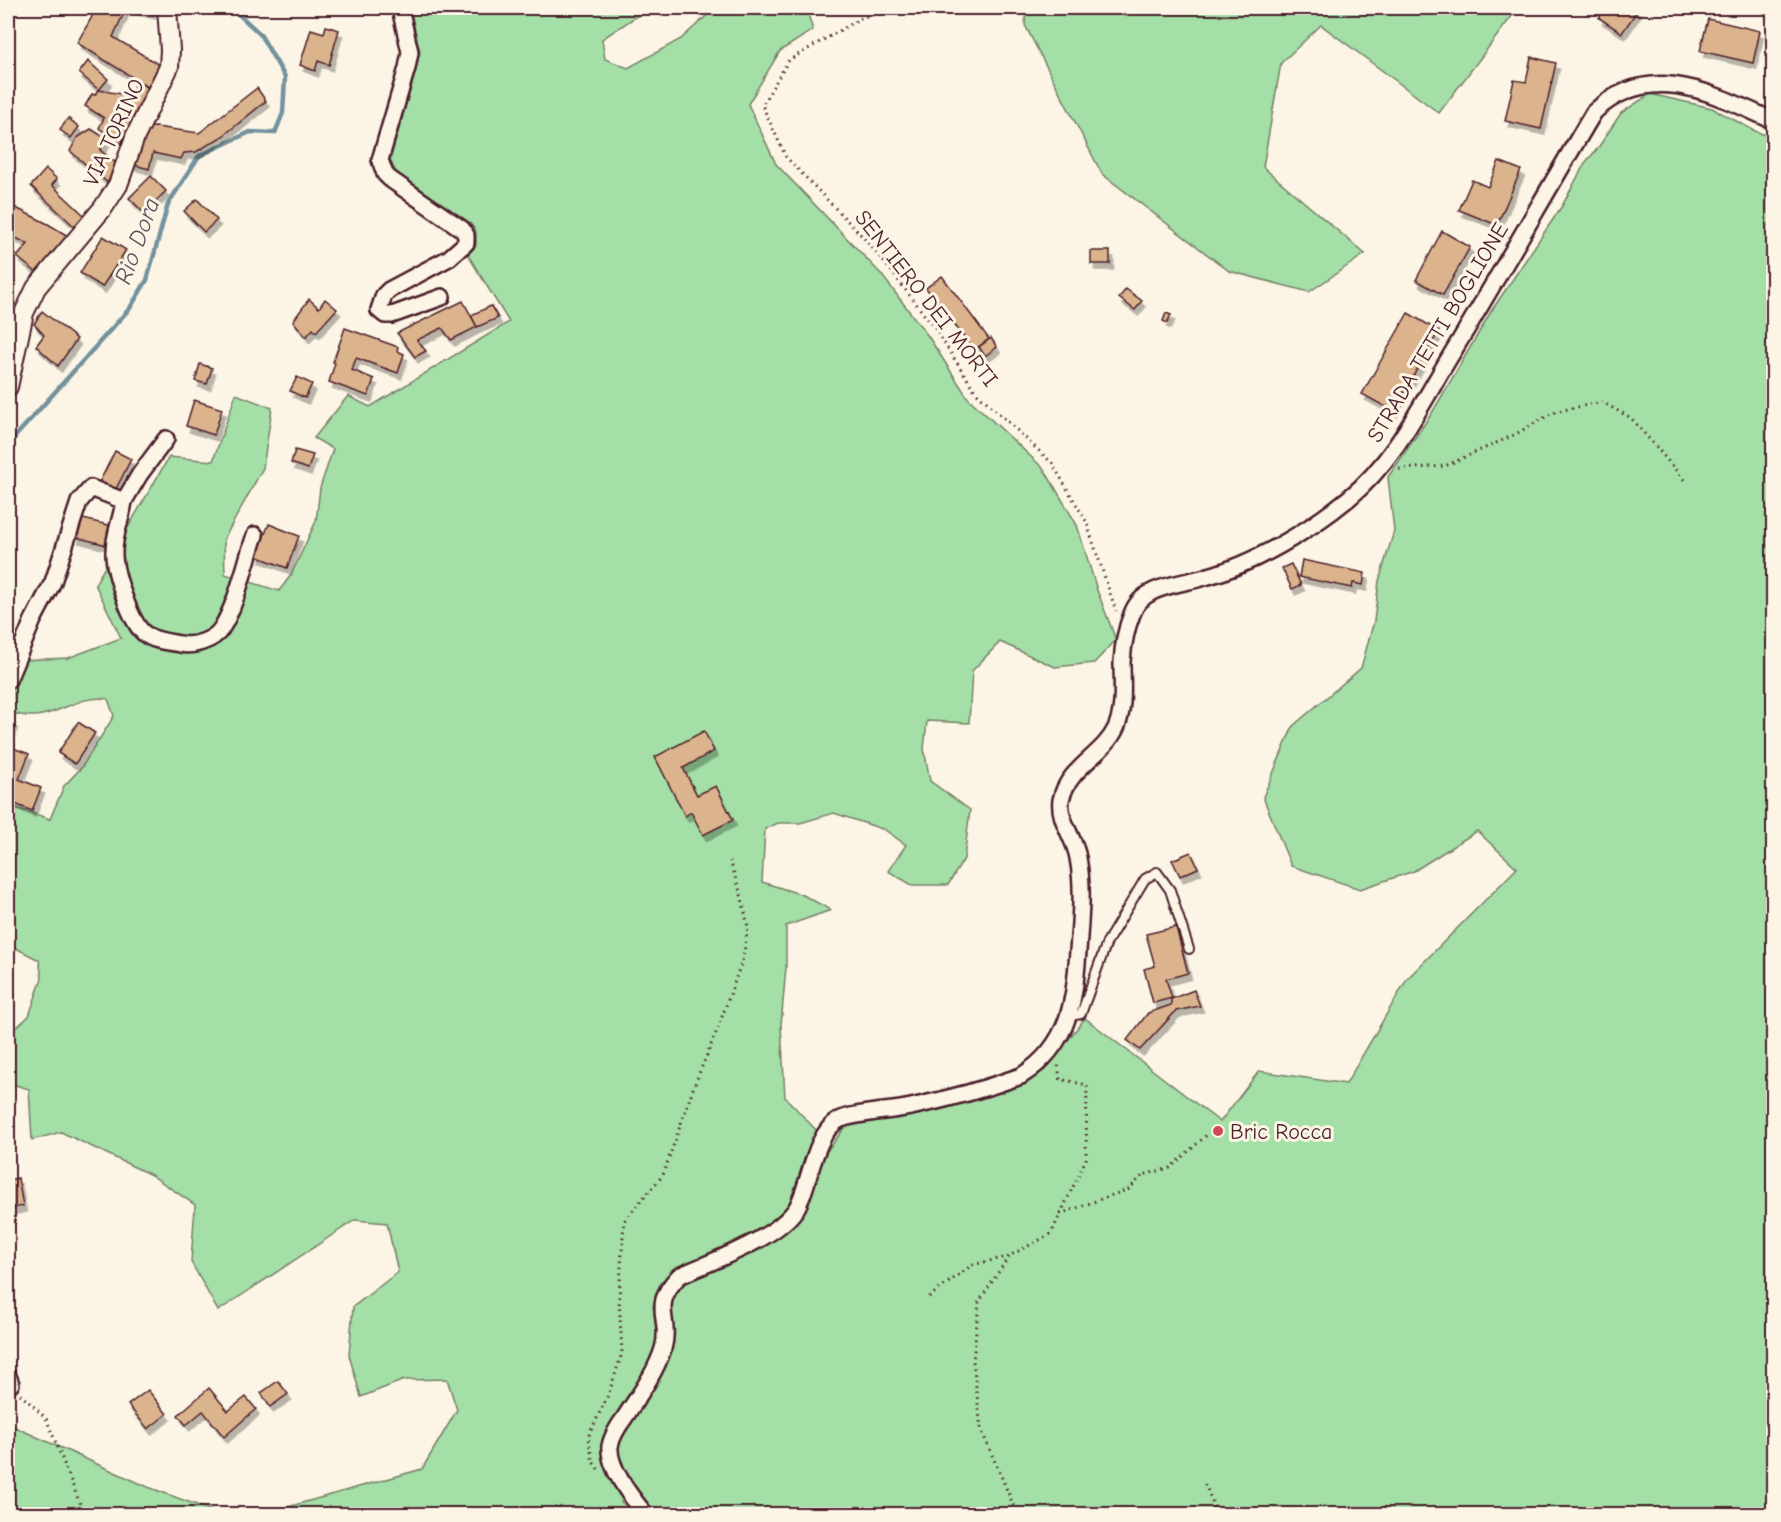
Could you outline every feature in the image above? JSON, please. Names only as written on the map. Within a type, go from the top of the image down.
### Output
[{"type":"street","name":"VIA TORINO","points":[[8,387],[15,326],[36,288],[103,208],[118,185],[135,137],[169,67],[167,8]]},
{"type":"street","points":[[400,8],[410,52],[380,160],[390,179],[462,229],[466,235],[466,243],[449,258],[389,290],[384,295],[379,310],[385,315],[392,315],[442,297]]},
{"type":"street","name":"STRADA TETTI BOGLIONE","points":[[645,1515],[630,1496],[611,1458],[610,1444],[654,1372],[663,1348],[665,1335],[662,1306],[668,1287],[679,1276],[761,1238],[780,1226],[796,1208],[815,1155],[831,1126],[841,1119],[911,1107],[1020,1076],[1035,1068],[1056,1043],[1069,1016],[1075,995],[1082,882],[1078,854],[1063,820],[1060,803],[1071,778],[1082,764],[1103,749],[1115,731],[1122,714],[1125,636],[1132,614],[1143,596],[1254,559],[1318,520],[1348,498],[1379,470],[1407,429],[1468,328],[1594,112],[1607,99],[1632,87],[1658,83],[1681,85],[1741,107],[1773,122]]},
{"type":"street","points":[[166,439],[140,474],[124,501],[113,552],[117,575],[131,612],[144,634],[157,640],[184,645],[203,642],[219,632],[230,612],[255,535]]},
{"type":"street","points":[[8,680],[33,620],[53,582],[78,502],[91,488],[124,501]]},
{"type":"lane","points":[[1069,1016],[1081,1014],[1107,942],[1145,879],[1157,872],[1170,890],[1189,949]]},
{"type":"path","name":"SENTIERO DEI MORTI","points":[[902,8],[863,17],[789,60],[762,105],[786,157],[863,237],[889,268],[936,330],[975,391],[1052,463],[1086,521],[1106,587],[1125,636]]},
{"type":"path","points":[[1379,470],[1445,466],[1514,435],[1554,412],[1602,402],[1632,418],[1686,482]]},
{"type":"path","points":[[599,1471],[593,1462],[588,1437],[609,1393],[622,1353],[619,1298],[624,1221],[663,1175],[743,958],[748,927],[742,897],[730,861]]},
{"type":"path","points":[[929,1297],[972,1265],[1009,1256],[1051,1234],[1086,1159],[1088,1085],[1060,1079],[1056,1043]]},
{"type":"path","points":[[1060,1214],[1129,1189],[1143,1175],[1170,1168],[1209,1133]]},
{"type":"path","points":[[1773,1189],[1768,1212],[1773,1238]]},
{"type":"path","points":[[1009,1256],[979,1302],[973,1361],[981,1429],[1015,1509],[1022,1515]]},
{"type":"path","points":[[1773,1279],[1770,1304],[1773,1330]]},
{"type":"path","points":[[9,1380],[46,1418],[84,1515]]},
{"type":"path","points":[[1204,1484],[1217,1515]]},
{"type":"green space","points":[[410,8],[649,8],[602,39],[605,59],[628,68],[681,39],[715,8],[806,8],[813,30],[780,51],[748,104],[776,164],[881,274],[928,336],[968,398],[1044,469],[1077,525],[1097,590],[1116,640],[1094,663],[1055,667],[1000,642],[972,671],[969,723],[927,721],[924,749],[930,781],[970,810],[964,859],[948,885],[912,885],[888,871],[906,845],[885,830],[834,813],[800,823],[778,823],[765,829],[762,882],[803,895],[831,910],[786,926],[786,967],[781,1025],[785,1097],[818,1132],[808,1151],[789,1204],[774,1219],[756,1231],[674,1270],[661,1282],[653,1306],[657,1335],[655,1345],[646,1369],[609,1426],[602,1443],[602,1460],[623,1500],[621,1502],[635,1514],[263,1514],[422,1469],[457,1410],[447,1379],[404,1380],[361,1397],[349,1355],[353,1307],[398,1272],[387,1223],[355,1220],[218,1311],[191,1262],[195,1205],[151,1175],[61,1132],[32,1140],[29,1089],[8,1083],[8,1035],[29,1016],[42,978],[39,960],[8,944],[8,805],[50,819],[64,786],[82,767],[114,716],[108,699],[82,701],[48,714],[36,716],[8,711],[8,694],[21,660],[68,658],[121,638],[95,584],[169,457],[213,461],[236,394],[272,408],[263,468],[224,539],[225,574],[279,591],[291,575],[316,521],[320,488],[333,449],[314,438],[348,396],[370,407],[509,322],[468,255],[476,246],[476,231],[469,222],[396,172],[390,160],[420,52]]},
{"type":"green space","points":[[1026,8],[1518,8],[1439,113],[1321,25],[1281,63],[1263,167],[1365,254],[1309,292],[1229,271],[1102,174],[1025,25]]},
{"type":"green space","points":[[1650,94],[1712,108],[1773,138],[1773,1514],[652,1514],[636,1496],[615,1457],[618,1436],[659,1376],[668,1301],[678,1284],[800,1213],[827,1151],[846,1126],[1018,1086],[1045,1070],[1085,1018],[1220,1122],[1259,1071],[1346,1084],[1407,979],[1517,868],[1477,831],[1414,871],[1360,889],[1291,866],[1263,797],[1293,726],[1361,668],[1374,621],[1379,581],[1394,531],[1388,477],[1432,413],[1492,310],[1562,206],[1585,163],[1621,113]]},
{"type":"green space","points":[[8,1424],[148,1487],[221,1514],[8,1514]]},
{"type":"building","points":[[97,8],[126,8],[113,37],[163,67],[151,89],[77,43]]},
{"type":"building","points":[[131,8],[152,8],[152,13]]},
{"type":"building","points":[[1605,8],[1639,8],[1622,33],[1599,18]]},
{"type":"building","points":[[1708,19],[1760,31],[1753,63],[1700,51]]},
{"type":"building","points":[[326,26],[339,30],[329,65],[318,61],[315,71],[300,65],[311,29],[324,33]]},
{"type":"building","points":[[1531,57],[1556,63],[1541,129],[1505,121],[1514,80],[1526,82]]},
{"type":"building","points":[[88,61],[108,79],[99,90],[79,73]]},
{"type":"building","points":[[136,81],[151,89],[121,144],[99,128],[104,118],[85,106],[92,94],[95,95],[99,90],[127,95],[132,93]]},
{"type":"building","points":[[257,88],[266,101],[223,136],[196,152],[184,153],[181,159],[153,153],[149,169],[131,164],[142,128],[156,127],[199,133]]},
{"type":"building","points":[[68,118],[79,127],[71,138],[60,130]]},
{"type":"building","points":[[91,129],[107,139],[100,150],[117,164],[108,183],[70,151],[77,138]]},
{"type":"building","points":[[1499,161],[1521,170],[1497,225],[1459,210],[1472,180],[1488,187]]},
{"type":"building","points":[[46,169],[57,179],[52,185],[86,217],[76,228],[31,186]]},
{"type":"building","points":[[151,176],[166,191],[144,213],[129,198]]},
{"type":"building","points":[[197,199],[217,220],[204,232],[184,211]]},
{"type":"building","points":[[8,204],[68,236],[36,272],[17,257],[28,244],[10,235],[8,239]]},
{"type":"building","points":[[1442,231],[1470,247],[1443,295],[1416,280]]},
{"type":"building","points":[[103,236],[126,250],[102,287],[80,273]]},
{"type":"building","points":[[1091,251],[1110,251],[1110,264],[1091,264]]},
{"type":"building","points":[[942,276],[989,339],[974,350],[926,288]]},
{"type":"building","points":[[1126,289],[1142,301],[1135,310],[1119,298]]},
{"type":"building","points":[[309,299],[319,308],[325,299],[337,309],[316,332],[313,329],[306,337],[293,321]]},
{"type":"building","points":[[463,301],[477,327],[451,340],[442,328],[417,340],[426,351],[415,357],[397,333]]},
{"type":"building","points":[[491,306],[498,318],[477,327],[471,315]]},
{"type":"building","points":[[42,311],[77,339],[58,366],[36,346],[44,335],[34,324]]},
{"type":"building","points":[[1166,313],[1171,315],[1167,323],[1163,321]]},
{"type":"building","points":[[1408,313],[1439,331],[1393,411],[1362,394]]},
{"type":"building","points":[[345,328],[398,347],[397,351],[404,354],[398,373],[356,358],[352,370],[374,379],[368,396],[329,382],[335,363],[333,362]]},
{"type":"building","points":[[991,338],[997,347],[985,356],[979,347]]},
{"type":"building","points":[[200,364],[212,368],[207,384],[195,381]]},
{"type":"building","points":[[297,377],[312,384],[305,398],[290,391]]},
{"type":"building","points":[[194,400],[222,409],[214,435],[186,426]]},
{"type":"building","points":[[295,450],[313,455],[308,469],[291,463]]},
{"type":"building","points":[[115,451],[131,459],[113,495],[97,487]]},
{"type":"building","points":[[79,518],[112,526],[107,545],[75,537]]},
{"type":"building","points":[[269,524],[299,536],[287,568],[256,556]]},
{"type":"building","points":[[1302,560],[1365,573],[1363,585],[1353,583],[1352,588],[1299,577]]},
{"type":"building","points":[[1291,564],[1301,585],[1292,589],[1282,568]]},
{"type":"building","points":[[8,721],[14,722],[11,733],[8,732]]},
{"type":"building","points":[[78,722],[95,733],[75,764],[58,753]]},
{"type":"building","points":[[704,731],[714,751],[683,768],[697,795],[716,786],[733,820],[703,835],[691,812],[685,816],[655,757]]},
{"type":"building","points":[[8,746],[29,754],[19,779],[41,788],[32,811],[8,801],[10,792],[8,792]]},
{"type":"building","points":[[1191,852],[1198,868],[1180,876],[1172,860]]},
{"type":"building","points":[[1176,927],[1188,973],[1166,979],[1172,998],[1153,1003],[1144,969],[1155,966],[1146,934]]},
{"type":"building","points":[[1194,990],[1200,1006],[1176,1011],[1140,1050],[1127,1040],[1148,1013],[1171,1005],[1171,999]]},
{"type":"building","points":[[18,1178],[23,1206],[8,1209],[8,1180]]},
{"type":"building","points":[[278,1381],[288,1394],[270,1407],[261,1393]]},
{"type":"building","points":[[209,1388],[228,1411],[246,1397],[256,1409],[224,1437],[203,1411],[186,1425],[178,1415]]},
{"type":"building","points":[[148,1390],[167,1414],[148,1429],[128,1405]]},
{"type":"waterway","name":"Rio Dora","points":[[8,455],[13,439],[130,308],[147,280],[168,204],[199,156],[250,132],[275,133],[283,113],[285,77],[260,34],[232,8]]},
{"type":"place","name":"Bric Rocca","points":[[1218,1131]]}]
